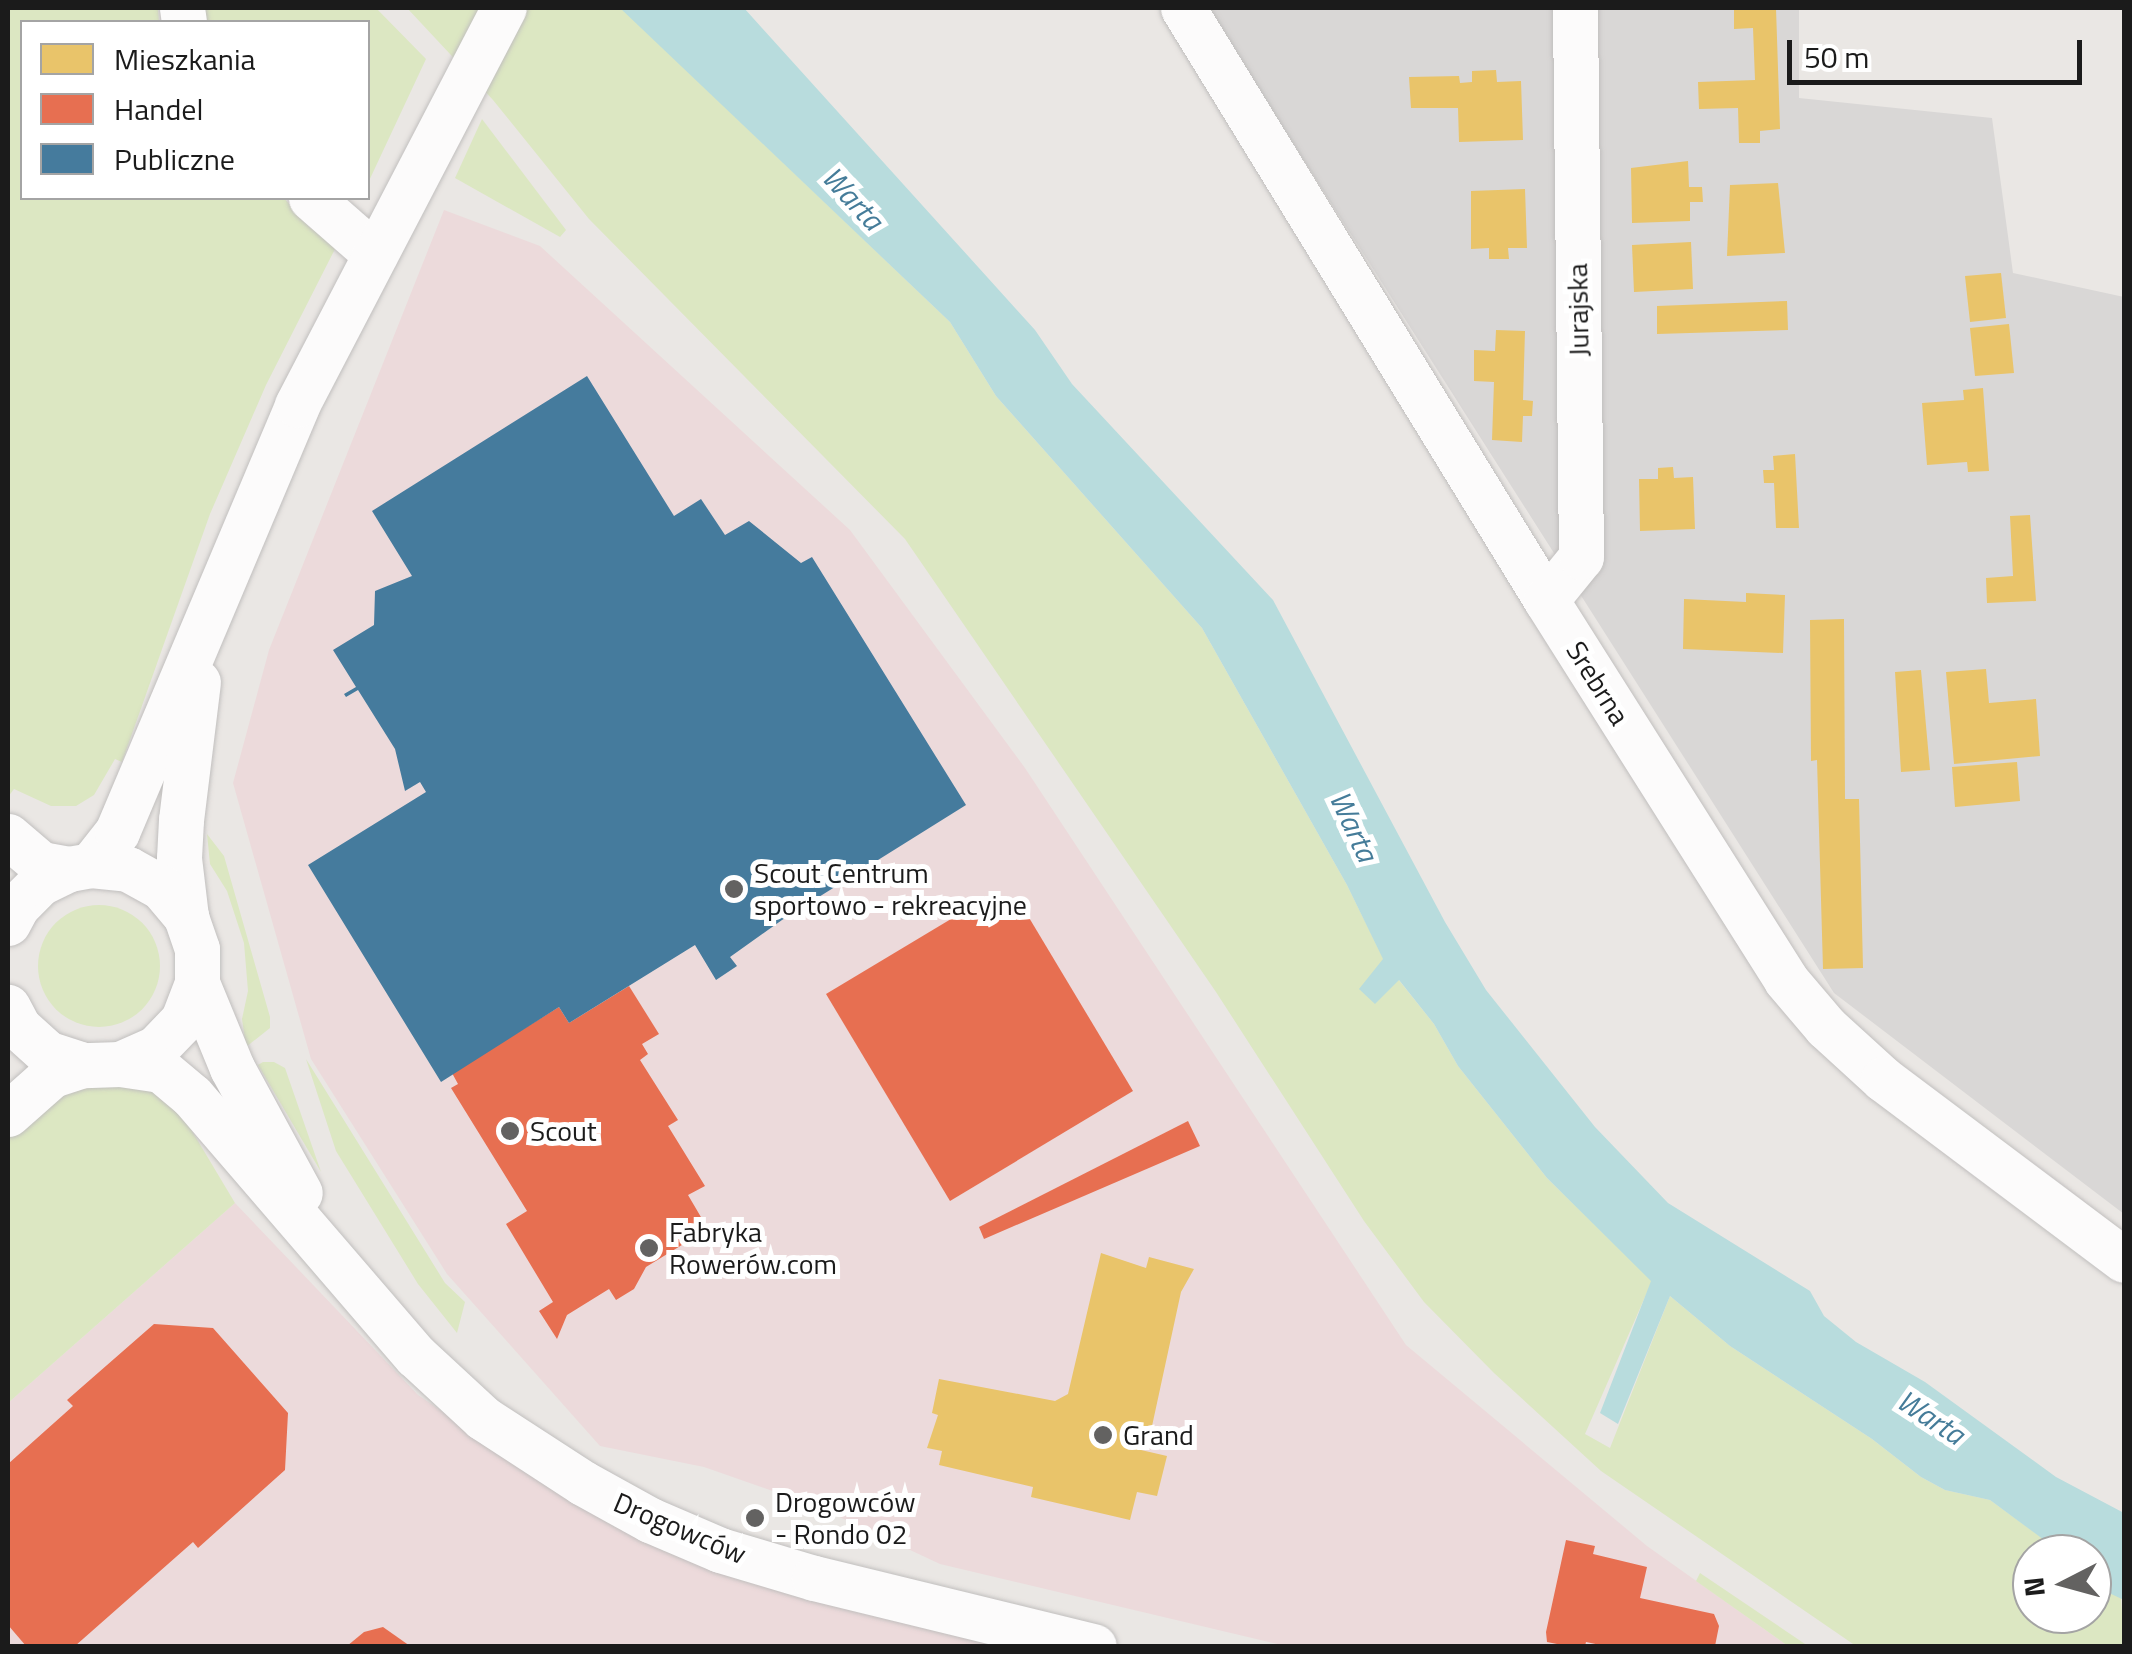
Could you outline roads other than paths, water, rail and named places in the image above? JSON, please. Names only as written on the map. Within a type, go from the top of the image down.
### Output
[{"type":"street","points":[[8,923],[16,906],[40,883],[80,867],[117,832],[297,405],[504,8]]},
{"type":"street","name":"Srebrna","points":[[1183,8],[1751,928],[1826,1027],[1883,1079],[2124,1260]]},
{"type":"street","name":"Jurajska","points":[[1546,600],[1582,557],[1574,8]]},
{"type":"street","points":[[313,200],[375,254]]},
{"type":"street","name":"Drogowców","points":[[205,630],[182,805],[179,858],[186,917],[197,949],[197,983],[232,1068],[342,1270]]},
{"type":"street","points":[[8,836],[41,864],[128,870],[162,888],[186,917]]},
{"type":"street","points":[[8,1114],[25,1094],[52,1075],[156,1048],[183,1020],[197,983]]},
{"type":"street","name":"Drogowców","points":[[8,1007],[19,1028],[47,1054],[102,1065],[161,1070],[192,1096],[416,1356],[483,1418],[650,1520],[720,1550],[814,1578],[1094,1646]]},
{"type":"water","name":"Warta","points":[[620,8],[744,8],[1035,330],[1072,384],[1273,600],[1445,922],[1486,990],[1595,1127],[1668,1203],[1810,1291],[1824,1316],[1856,1342],[1925,1382],[2056,1477],[2124,1513],[2124,1600],[2112,1594],[2112,1534],[2036,1534],[1990,1500],[1945,1490],[1730,1346],[1670,1296],[1618,1424],[1600,1413],[1651,1281],[1547,1178],[1458,1066],[1434,1024],[1399,980],[1375,1004],[1359,989],[1383,959],[1347,885],[1202,628],[996,396],[950,322]]},
{"type":"place","name":"Scout Centrum sportowo - rekreacyjne","points":[[734,889]]},
{"type":"place","name":"Scout","points":[[510,1131]]},
{"type":"place","name":"Fabryka Rowerów.com","points":[[649,1248]]},
{"type":"place","name":"Grand","points":[[1103,1435]]},
{"type":"place","name":"Drogowców - Rondo 02","points":[[755,1518]]}]
